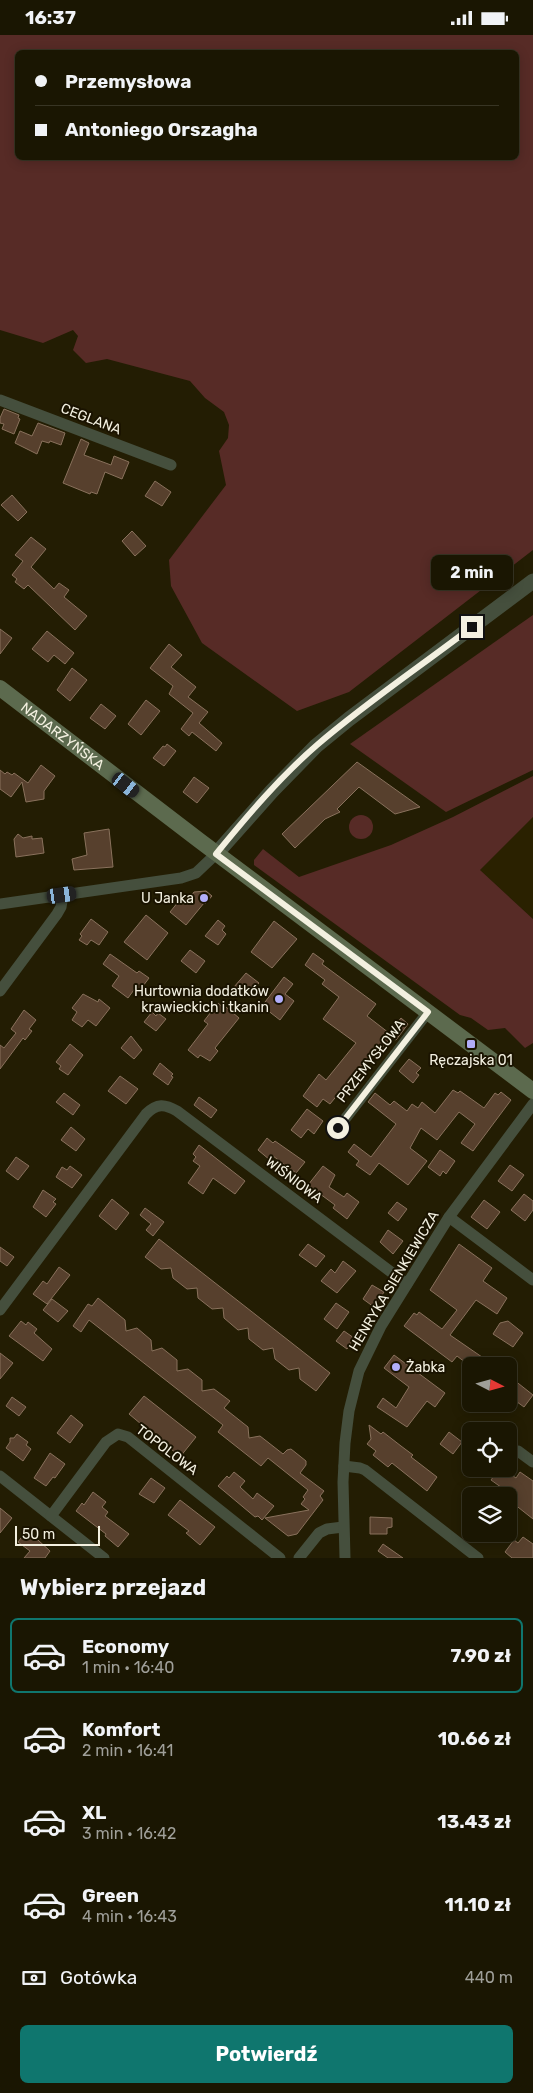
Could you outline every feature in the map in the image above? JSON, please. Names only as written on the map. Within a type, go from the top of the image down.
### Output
[{"type":"main road","name":"NADARZYŃSKA","points":[[0,688],[216,854],[533,1091]]},
{"type":"street","name":"CEGLANA","points":[[0,400],[171,465]]},
{"type":"street","points":[[0,904],[189,876],[202,868],[216,854],[272,791],[316,746],[349,719],[533,581]]},
{"type":"street","points":[[0,991],[57,914],[61,907],[62,895]]},
{"type":"street","name":"PRZEMYSŁOWA","points":[[338,1128],[428,1012]]},
{"type":"street","name":"HENRYKA SIENKIEWICZA","points":[[345,1558],[344,1466],[349,1411],[359,1371],[381,1326],[449,1217],[533,1104]]},
{"type":"street","name":"WIŚNIOWA","points":[[0,1310],[146,1114],[152,1108],[160,1105],[168,1105],[177,1111],[407,1284]]},
{"type":"street","points":[[449,1217],[533,1280]]},
{"type":"street","name":"TOPOLOWA","points":[[51,1516],[106,1442],[118,1434],[128,1437],[280,1558]]},
{"type":"street","points":[[518,1451],[533,1462]]},
{"type":"street","points":[[344,1466],[365,1470],[478,1558]]},
{"type":"street","points":[[0,1476],[104,1558]]},
{"type":"street","points":[[299,1558],[319,1533],[327,1529],[344,1527]]},
{"type":"shaded area","points":[[0,35],[533,35],[533,550],[349,692],[297,711],[202,643],[171,586],[169,560],[226,485],[219,451],[228,438],[229,425],[224,412],[205,398],[190,381],[107,359],[86,363],[73,350],[78,336],[73,330],[43,343],[0,330]]},
{"type":"shaded area","points":[[533,615],[533,770],[446,812],[350,744]]},
{"type":"shaded area","points":[[533,776],[533,817],[480,870],[533,919],[533,1043],[525,1048],[505,1028],[488,1030],[471,1018],[460,1015],[254,865],[254,860],[263,849],[299,877],[391,845],[453,817]]},
{"type":"shaded area","points":[[361,815],[369,819],[373,827],[369,835],[361,839],[353,835],[349,827],[353,819]]},
{"type":"shaded area","points":[[533,817],[533,919],[480,870]]},
{"type":"building","points":[[4,409],[19,415],[18,418],[20,419],[14,434],[2,429],[4,424],[0,423],[0,418]]},
{"type":"building","points":[[38,423],[65,433],[61,445],[50,441],[49,443],[42,441],[37,454],[15,443],[20,431],[32,436]]},
{"type":"building","points":[[81,439],[89,443],[84,455],[111,465],[114,456],[129,462],[122,479],[105,472],[97,494],[91,492],[90,494],[63,483]]},
{"type":"building","points":[[155,481],[171,492],[162,506],[145,496]]},
{"type":"building","points":[[12,495],[27,512],[18,521],[1,505]]},
{"type":"building","points":[[132,531],[146,546],[135,556],[122,541]]},
{"type":"building","points":[[31,537],[46,549],[31,567],[54,589],[59,583],[69,590],[64,597],[87,616],[75,630],[28,585],[24,589],[15,582],[17,579],[12,575],[23,561],[15,555]]},
{"type":"building","points":[[0,629],[12,638],[0,654]]},
{"type":"building","points":[[47,631],[74,653],[65,664],[54,655],[48,662],[32,649]]},
{"type":"building","points":[[169,644],[182,655],[171,667],[196,687],[188,697],[208,712],[199,723],[222,743],[216,751],[192,732],[189,736],[181,729],[193,713],[169,694],[173,686],[150,668]]},
{"type":"building","points":[[72,668],[87,680],[70,701],[57,690]]},
{"type":"building","points":[[146,700],[160,711],[141,735],[128,724]]},
{"type":"building","points":[[101,704],[116,716],[105,729],[90,718]]},
{"type":"building","points":[[167,744],[176,751],[164,766],[153,758]]},
{"type":"building","points":[[357,762],[420,807],[395,814],[359,787],[337,809],[340,812],[325,819],[295,848],[282,834]]},
{"type":"building","points":[[41,765],[55,776],[44,791],[44,799],[26,802],[22,782],[11,797],[0,789],[0,770],[5,774],[7,772],[12,775],[14,773],[28,783]]},
{"type":"building","points":[[194,777],[209,788],[197,803],[183,792]]},
{"type":"building","points":[[109,829],[113,867],[74,870],[72,859],[87,855],[84,833]]},
{"type":"building","points":[[18,834],[23,838],[32,836],[32,839],[42,838],[44,853],[16,857],[14,839]]},
{"type":"building","points":[[206,891],[212,896],[186,925],[170,912],[183,896],[188,900],[194,892]]},
{"type":"building","points":[[146,915],[168,933],[147,960],[124,942]]},
{"type":"building","points":[[91,919],[108,932],[99,945],[91,940],[87,945],[79,940],[82,936],[80,934]]},
{"type":"building","points":[[218,920],[225,926],[222,930],[226,934],[218,945],[205,936]]},
{"type":"building","points":[[274,921],[297,939],[272,968],[251,952]]},
{"type":"building","points":[[190,950],[205,961],[196,973],[181,961]]},
{"type":"building","points":[[313,953],[324,961],[322,964],[376,1004],[367,1016],[389,1033],[401,1018],[408,1024],[396,1040],[391,1037],[381,1049],[379,1047],[377,1050],[375,1049],[330,1104],[323,1099],[317,1107],[303,1096],[319,1074],[326,1080],[356,1043],[323,1019],[339,997],[322,984],[325,980],[305,965]]},
{"type":"building","points":[[110,954],[137,973],[139,971],[149,978],[140,990],[136,987],[128,998],[112,986],[119,976],[103,964]]},
{"type":"building","points":[[246,973],[259,983],[246,997],[234,987]]},
{"type":"building","name":"Hurtownia dodatków krawieckich i tkanin","points":[[284,977],[293,984],[285,994],[294,1001],[280,1020],[262,1006]]},
{"type":"building","points":[[83,994],[98,1002],[99,999],[110,1008],[96,1026],[88,1020],[82,1027],[72,1020],[77,1012],[72,1008]]},
{"type":"building","points":[[218,1003],[239,1018],[215,1048],[218,1051],[210,1061],[200,1055],[198,1058],[188,1050],[208,1024],[204,1021]]},
{"type":"building","points":[[24,1010],[36,1020],[29,1029],[32,1031],[25,1040],[23,1038],[0,1069],[0,1045],[4,1048],[16,1033],[11,1029]]},
{"type":"building","points":[[152,1012],[156,1016],[158,1013],[166,1019],[156,1031],[144,1022]]},
{"type":"building","points":[[131,1036],[142,1050],[134,1059],[121,1048]]},
{"type":"building","points":[[70,1044],[83,1055],[68,1075],[59,1069],[61,1066],[56,1062]]},
{"type":"building","points":[[409,1059],[421,1068],[416,1073],[419,1075],[413,1083],[399,1071]]},
{"type":"building","points":[[160,1063],[173,1074],[168,1085],[153,1074]]},
{"type":"building","points":[[120,1076],[138,1089],[126,1104],[108,1091]]},
{"type":"building","points":[[453,1090],[458,1093],[460,1091],[484,1108],[495,1093],[498,1095],[501,1092],[511,1100],[473,1151],[461,1143],[475,1124],[459,1112],[437,1140],[421,1128],[410,1148],[427,1161],[408,1185],[379,1163],[370,1175],[356,1165],[359,1161],[348,1152],[354,1144],[371,1157],[396,1124],[368,1102],[375,1093],[390,1105],[394,1101],[407,1111],[412,1104],[418,1108],[422,1102],[435,1113]]},
{"type":"building","points":[[64,1093],[80,1105],[73,1115],[56,1102]]},
{"type":"building","points":[[199,1097],[217,1110],[211,1118],[194,1105]]},
{"type":"building","points":[[307,1109],[323,1121],[314,1134],[308,1129],[301,1138],[291,1130]]},
{"type":"building","points":[[71,1127],[85,1139],[76,1151],[61,1140]]},
{"type":"building","points":[[267,1138],[273,1143],[275,1141],[305,1162],[296,1173],[273,1156],[270,1160],[258,1150]]},
{"type":"building","points":[[199,1145],[245,1181],[235,1194],[213,1178],[203,1194],[188,1183],[200,1166],[193,1161],[196,1157],[193,1154]]},
{"type":"building","points":[[440,1150],[455,1161],[446,1174],[443,1171],[440,1176],[428,1167]]},
{"type":"building","points":[[16,1157],[29,1166],[18,1180],[6,1171]]},
{"type":"building","points":[[510,1165],[524,1175],[512,1191],[498,1181]]},
{"type":"building","points":[[70,1166],[82,1175],[72,1188],[56,1177],[62,1167],[67,1170]]},
{"type":"building","points":[[323,1166],[335,1175],[329,1187],[344,1197],[347,1193],[359,1202],[347,1219],[333,1208],[335,1205],[308,1185]]},
{"type":"building","points":[[43,1190],[56,1199],[53,1202],[56,1204],[46,1217],[33,1207]]},
{"type":"building","points":[[524,1194],[533,1201],[533,1210],[525,1221],[511,1210]]},
{"type":"building","points":[[112,1199],[129,1213],[116,1230],[99,1216]]},
{"type":"building","points":[[484,1200],[500,1212],[487,1229],[471,1217]]},
{"type":"building","points":[[397,1202],[407,1209],[398,1221],[388,1213]]},
{"type":"building","points":[[145,1208],[164,1222],[153,1236],[146,1230],[151,1224],[140,1215]]},
{"type":"building","points":[[388,1230],[403,1241],[393,1254],[380,1242]]},
{"type":"building","points":[[159,1239],[330,1373],[316,1391],[300,1379],[299,1368],[289,1370],[275,1359],[273,1348],[263,1350],[249,1339],[248,1328],[238,1330],[224,1318],[223,1308],[212,1309],[198,1298],[197,1288],[187,1289],[173,1278],[171,1268],[161,1269],[145,1257]]},
{"type":"building","points":[[308,1244],[325,1256],[316,1267],[299,1255]]},
{"type":"building","points":[[459,1244],[492,1268],[483,1281],[507,1298],[497,1314],[476,1300],[450,1335],[482,1357],[462,1357],[462,1360],[457,1356],[452,1362],[404,1326],[414,1313],[417,1315],[419,1312],[442,1329],[457,1310],[430,1290]]},
{"type":"building","points":[[0,1247],[14,1257],[7,1266],[0,1261]]},
{"type":"building","points":[[343,1261],[356,1271],[337,1293],[321,1281],[331,1269],[335,1273]]},
{"type":"building","points":[[59,1267],[70,1275],[47,1304],[33,1294],[43,1281],[47,1284]]},
{"type":"building","points":[[372,1285],[384,1292],[374,1307],[363,1299]]},
{"type":"building","points":[[98,1298],[125,1320],[126,1331],[137,1328],[151,1340],[152,1351],[162,1348],[177,1360],[177,1371],[188,1369],[202,1380],[202,1391],[214,1389],[230,1401],[224,1408],[248,1427],[249,1438],[260,1436],[283,1454],[291,1449],[306,1461],[306,1465],[300,1473],[324,1491],[320,1496],[323,1500],[297,1534],[288,1536],[265,1518],[309,1510],[301,1504],[308,1490],[268,1458],[261,1466],[218,1432],[223,1425],[89,1320],[81,1332],[73,1326],[88,1304],[92,1306]]},
{"type":"building","points":[[52,1299],[68,1311],[58,1322],[43,1310]]},
{"type":"building","points":[[336,1303],[349,1312],[337,1329],[324,1319]]},
{"type":"building","points":[[21,1321],[26,1325],[28,1322],[37,1329],[34,1333],[52,1349],[43,1361],[9,1336]]},
{"type":"building","points":[[508,1321],[523,1333],[513,1347],[493,1334],[500,1323]]},
{"type":"building","points":[[344,1331],[354,1338],[347,1349],[336,1341]]},
{"type":"building","points":[[0,1353],[13,1363],[0,1379]]},
{"type":"building","points":[[394,1355],[445,1393],[435,1407],[427,1401],[407,1427],[377,1407],[383,1398],[396,1408],[409,1387],[384,1368]]},
{"type":"building","points":[[518,1383],[533,1395],[524,1407],[518,1403]]},
{"type":"building","points":[[144,1396],[196,1437],[180,1457],[150,1430],[148,1432],[129,1414]]},
{"type":"building","points":[[12,1397],[26,1407],[19,1416],[6,1406]]},
{"type":"building","points":[[71,1415],[83,1425],[70,1443],[57,1433]]},
{"type":"building","points":[[369,1425],[381,1434],[383,1432],[413,1455],[411,1457],[437,1477],[427,1491],[392,1463],[388,1467],[373,1455],[376,1451],[367,1444],[371,1439]]},
{"type":"building","points":[[449,1432],[462,1442],[453,1454],[440,1444]]},
{"type":"building","points":[[17,1434],[28,1442],[26,1445],[31,1449],[23,1461],[6,1448],[10,1438],[14,1438]]},
{"type":"building","points":[[50,1453],[65,1464],[55,1478],[53,1477],[46,1486],[34,1478]]},
{"type":"building","points":[[234,1472],[245,1481],[240,1487],[253,1499],[257,1493],[274,1506],[262,1520],[258,1516],[255,1517],[218,1486],[227,1476],[229,1478]]},
{"type":"building","points":[[520,1472],[533,1481],[533,1519],[517,1506],[517,1487],[501,1487],[491,1480],[493,1477],[516,1478]]},
{"type":"building","points":[[151,1478],[165,1488],[154,1503],[139,1494]]},
{"type":"building","points":[[93,1492],[106,1502],[102,1507],[108,1512],[105,1516],[129,1534],[118,1547],[105,1536],[106,1534],[76,1511],[82,1503],[84,1505]]},
{"type":"building","points":[[180,1500],[215,1527],[200,1545],[186,1533],[189,1531],[168,1515]]},
{"type":"building","points":[[0,1508],[12,1518],[0,1533]]},
{"type":"building","points":[[370,1517],[392,1518],[392,1527],[387,1528],[387,1534],[370,1534]]},
{"type":"building","points":[[27,1530],[50,1551],[45,1558],[24,1558],[30,1551],[18,1542]]},
{"type":"building","points":[[523,1537],[533,1544],[533,1558],[512,1558],[505,1552],[512,1542],[518,1543]]},
{"type":"building","points":[[383,1544],[403,1558],[388,1558],[378,1551]]},
{"type":"place","name":"U Janka","points":[[204,898]]},
{"type":"place","name":"Hurtownia dodatków krawieckich i tkanin","points":[[279,999]]},
{"type":"place","name":"Ręczajska 01","points":[[471,1044]]},
{"type":"place","name":"Żabka","points":[[396,1367]]},
{"type":"route","points":[[338,1128],[428,1012],[216,854],[272,791],[316,746],[472,627]]}]
